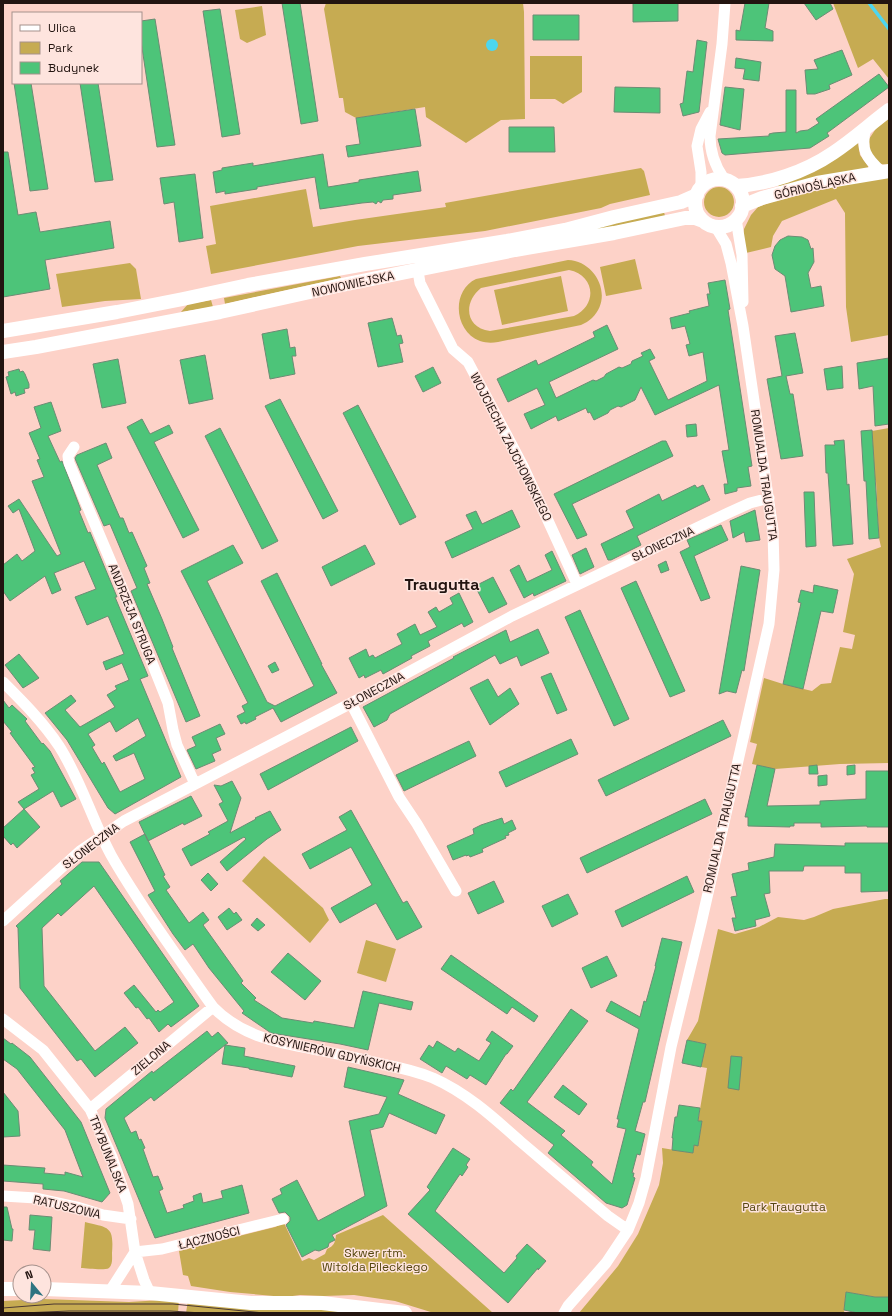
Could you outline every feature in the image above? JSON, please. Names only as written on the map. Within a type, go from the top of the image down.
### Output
[{"type":"street","points":[[713,105],[702,129],[697,146],[701,172],[696,206],[698,215],[709,223],[726,225],[736,219],[742,210],[743,202],[742,196],[717,167],[710,145],[713,105],[722,39],[725,3]]},
{"type":"street","name":"GÓRNOŚLĄSKA","points":[[730,182],[755,184],[799,171],[833,153],[889,110]]},
{"type":"street","points":[[866,128],[863,139],[865,152],[869,159],[885,172]]},
{"type":"street","name":"GÓRNOŚLĄSKA","points":[[742,206],[756,200],[817,183],[885,172]]},
{"type":"street","points":[[699,191],[710,181],[730,182]]},
{"type":"street","name":"NOWOWIEJSKA","points":[[3,331],[183,300],[248,285],[358,265],[507,242],[565,230],[614,216],[681,202],[699,191]]},
{"type":"street","name":"NOWOWIEJSKA","points":[[3,352],[220,312],[337,286],[418,271],[515,250],[614,233],[685,218],[695,218],[709,223]]},
{"type":"street","name":"ROMUALDA TRAUGUTTA","points":[[736,219],[742,256],[744,284],[743,326]]},
{"type":"street","name":"ROMUALDA TRAUGUTTA","points":[[558,1313],[566,1309],[606,1263],[628,1230],[639,1203],[646,1178],[671,1047],[701,924],[769,624],[773,583],[773,530],[743,326],[726,244],[709,223]]},
{"type":"street","name":"WOJCIECHA ZAJCHOWSKIEGO","points":[[418,271],[420,283],[453,349],[468,362],[534,489],[577,584]]},
{"type":"street","name":"ANDRZEJA STRUGA","points":[[74,447],[68,456],[69,463],[125,595],[168,703],[177,745],[195,784]]},
{"type":"street","name":"SŁONECZNA","points":[[3,921],[80,851],[124,821],[351,703],[487,629],[577,584],[750,503],[768,498]]},
{"type":"street","name":"KOSYNIERÓW GDYŃSKICH","points":[[3,682],[39,719],[59,746],[75,774],[101,836],[136,895],[213,1007],[228,1022],[262,1038],[413,1071],[444,1083],[484,1109],[608,1216],[628,1230]]},
{"type":"street","points":[[351,703],[399,797],[417,824],[456,890]]},
{"type":"street","name":"ZIELONA","points":[[90,1109],[213,1007]]},
{"type":"street","name":"TRYBUNALSKA","points":[[3,1019],[43,1050],[90,1109],[112,1157],[128,1204],[135,1252],[150,1293]]},
{"type":"street","name":"RATUSZOWA","points":[[3,1196],[36,1198],[77,1207],[103,1215],[131,1219]]},
{"type":"street","name":"ŁĄCZNOŚCI","points":[[135,1252],[162,1249],[283,1219]]},
{"type":"street","points":[[110,1291],[135,1252]]},
{"type":"street","points":[[52,1289],[150,1293],[251,1303],[322,1303],[405,1313]]},
{"type":"green space","points":[[326,3],[523,3],[525,119],[501,120],[466,143],[426,117],[425,107],[356,118],[345,112],[343,98],[339,98],[324,9]]},
{"type":"green space","points":[[833,3],[889,3],[889,79],[873,59],[858,68]]},
{"type":"green space","points":[[262,6],[266,35],[247,43],[240,39],[235,10]]},
{"type":"green space","points":[[530,56],[582,56],[582,92],[563,104],[555,99],[530,99]]},
{"type":"green space","points":[[889,117],[889,165],[880,164],[870,155],[869,139],[877,127]]},
{"type":"green space","points":[[858,142],[860,155],[868,168],[779,188],[778,183]]},
{"type":"green space","points":[[641,168],[644,171],[650,195],[610,204],[601,208],[485,231],[358,246],[211,274],[206,246],[216,244],[210,206],[306,189],[313,227],[446,207],[445,203]]},
{"type":"green space","points":[[889,177],[889,335],[851,342],[846,307],[845,213],[836,199],[782,221],[773,236],[771,247],[746,253],[743,236],[744,229],[751,215],[758,207],[782,198],[834,186]]},
{"type":"green space","points":[[719,187],[730,191],[734,202],[730,213],[719,217],[708,213],[704,202],[708,191]]},
{"type":"green space","points":[[664,212],[665,216],[597,230],[596,227]]},
{"type":"green space","points":[[635,259],[642,289],[606,296],[600,267]]},
{"type":"green space","points":[[568,260],[578,262],[594,273],[599,282],[601,300],[598,310],[592,318],[581,325],[498,342],[484,342],[471,336],[465,329],[459,311],[459,301],[462,292],[476,279]],"holes":[[[569,270],[578,273],[588,284],[590,298],[582,311],[574,316],[490,331],[482,329],[471,320],[469,314],[471,300],[481,288]]]},
{"type":"green space","points":[[130,263],[136,269],[141,299],[105,301],[62,307],[56,274]]},
{"type":"green space","points":[[340,276],[341,278],[225,304],[224,298]]},
{"type":"green space","points":[[561,276],[568,311],[502,325],[494,290]]},
{"type":"green space","points":[[211,300],[213,307],[181,312],[188,304]]},
{"type":"green space","points":[[889,428],[889,763],[840,764],[775,769],[752,764],[757,744],[750,742],[764,678],[812,691],[821,684],[831,683],[840,647],[852,649],[855,635],[843,632],[854,574],[847,559],[881,547],[879,538],[872,431]]},
{"type":"green space","points":[[264,856],[323,908],[329,920],[310,943],[242,881]]},
{"type":"green space","name":"Park Traugutta","points":[[889,899],[889,1297],[875,1297],[846,1292],[844,1313],[579,1313],[618,1266],[638,1234],[659,1185],[663,1163],[662,1148],[693,1153],[694,1145],[698,1145],[702,1121],[698,1121],[707,1068],[701,1067],[705,1044],[687,1040],[698,1021],[718,929],[735,934],[759,927],[778,917],[804,920],[833,909]]},
{"type":"green space","points":[[366,940],[396,949],[386,982],[357,973]]},
{"type":"green space","name":"Skwer rtm. Witolda Pileckiego","points":[[383,1215],[493,1313],[434,1313],[395,1301],[354,1295],[300,1295],[285,1297],[230,1292],[191,1286],[188,1276],[183,1275],[179,1251],[275,1227],[284,1223],[302,1261],[309,1258],[314,1260],[325,1254],[327,1249],[333,1245],[336,1235]]},
{"type":"green space","points":[[85,1222],[105,1227],[111,1233],[112,1259],[111,1265],[107,1269],[81,1268]]},
{"type":"green space","points":[[52,1299],[129,1302],[179,1299],[178,1313],[3,1313],[3,1301],[12,1301],[12,1304],[52,1304]]},
{"type":"green space","points":[[188,1300],[317,1308],[359,1313],[186,1313]]},
{"type":"water","points":[[494,39],[497,40],[497,50],[490,51],[487,50],[486,43],[487,40]]},
{"type":"building","points":[[282,3],[300,3],[318,121],[301,124]]},
{"type":"building","points":[[633,3],[678,3],[678,21],[633,22]]},
{"type":"building","points":[[745,3],[769,3],[765,28],[773,31],[773,41],[736,40],[736,30],[740,31]]},
{"type":"building","points":[[804,3],[830,3],[833,9],[816,20]]},
{"type":"building","points":[[220,9],[240,134],[222,137],[203,11]]},
{"type":"building","points":[[533,15],[579,15],[579,40],[533,40]]},
{"type":"building","points":[[155,19],[175,145],[157,147],[142,48],[142,21]]},
{"type":"building","points":[[697,40],[707,42],[699,112],[683,116],[680,104],[683,103],[687,71],[693,72]]},
{"type":"building","points":[[842,50],[852,75],[829,85],[830,89],[815,94],[807,94],[805,70],[818,69],[814,60]]},
{"type":"building","points":[[736,58],[761,62],[759,81],[743,79],[745,69],[735,68]]},
{"type":"building","points":[[879,74],[889,87],[827,133],[829,136],[810,148],[725,155],[722,153],[718,139],[769,136],[769,134],[773,133],[786,132],[786,90],[796,90],[796,133],[808,130],[819,123],[816,119]]},
{"type":"building","points":[[14,84],[31,84],[48,189],[30,191]]},
{"type":"building","points":[[80,84],[98,84],[113,180],[95,182]]},
{"type":"building","points":[[615,87],[660,88],[660,113],[614,112]]},
{"type":"building","points":[[725,87],[744,89],[740,130],[720,125]]},
{"type":"building","points":[[415,109],[421,146],[348,157],[346,146],[360,144],[356,118]]},
{"type":"building","points":[[509,127],[554,127],[555,152],[509,152]]},
{"type":"building","points":[[3,152],[8,152],[18,215],[36,212],[40,232],[110,221],[114,248],[45,260],[50,289],[3,297]]},
{"type":"building","points":[[323,154],[328,187],[359,182],[359,180],[418,171],[421,191],[393,195],[393,199],[383,200],[381,203],[378,201],[376,204],[373,202],[320,209],[315,177],[257,187],[257,189],[225,194],[225,191],[216,193],[213,172],[222,170],[222,168],[253,163],[253,166]]},
{"type":"building","points":[[195,174],[203,238],[179,242],[174,202],[164,204],[160,178]]},
{"type":"building","points":[[788,236],[802,237],[808,240],[811,249],[813,248],[814,262],[808,273],[811,288],[821,286],[824,306],[791,312],[785,276],[775,269],[772,255],[775,246],[780,240]]},
{"type":"building","points":[[725,280],[730,309],[728,310],[752,466],[748,467],[751,486],[737,488],[737,491],[725,494],[724,484],[728,484],[722,451],[729,450],[719,385],[655,415],[641,387],[635,400],[621,407],[618,406],[594,420],[586,408],[558,421],[556,416],[531,429],[524,414],[545,405],[537,388],[508,402],[497,379],[536,360],[538,365],[595,337],[593,332],[607,325],[618,349],[549,382],[556,398],[593,380],[596,381],[619,367],[622,368],[631,364],[632,361],[643,356],[641,353],[650,349],[655,358],[649,361],[668,400],[707,381],[703,352],[689,356],[686,345],[690,344],[685,326],[672,329],[670,318],[709,306],[707,294],[710,294],[708,283]]},
{"type":"building","points":[[392,318],[397,336],[401,335],[403,343],[399,344],[403,362],[378,367],[368,323]]},
{"type":"building","points":[[287,329],[290,348],[295,347],[296,356],[292,356],[295,374],[270,379],[262,334]]},
{"type":"building","points":[[795,333],[803,373],[786,376],[790,394],[793,394],[803,456],[781,459],[767,379],[782,376],[775,336]]},
{"type":"building","points":[[205,355],[213,399],[189,404],[180,360]]},
{"type":"building","points":[[889,358],[889,424],[875,426],[873,386],[859,389],[857,363]]},
{"type":"building","points":[[118,359],[126,403],[102,408],[93,364]]},
{"type":"building","points":[[842,366],[843,388],[827,390],[824,369]]},
{"type":"building","points":[[433,367],[441,383],[423,392],[415,376]]},
{"type":"building","points":[[19,369],[20,372],[23,371],[25,374],[29,388],[24,389],[25,393],[16,396],[15,392],[11,394],[6,377],[9,376],[8,372]]},
{"type":"building","points":[[280,399],[338,511],[323,519],[265,406]]},
{"type":"building","points":[[51,402],[61,431],[48,436],[60,462],[62,461],[81,510],[79,511],[88,533],[90,532],[148,676],[140,679],[181,777],[115,814],[108,808],[67,740],[45,713],[71,695],[76,701],[65,710],[80,727],[115,707],[107,695],[117,689],[115,686],[129,680],[122,663],[106,670],[103,662],[124,654],[108,616],[87,625],[75,597],[96,589],[84,561],[54,573],[61,590],[52,594],[45,576],[10,601],[3,591],[3,565],[17,554],[22,561],[35,551],[19,509],[13,513],[8,506],[19,499],[57,556],[61,554],[32,481],[44,477],[37,460],[40,459],[29,433],[41,428],[34,407]],"holes":[[[138,718],[146,736],[113,756],[116,761],[134,753],[145,779],[120,792],[104,762],[102,764],[92,747],[95,745],[88,734],[110,721],[116,732]]]},
{"type":"building","points":[[358,405],[416,517],[400,525],[343,413]]},
{"type":"building","points":[[142,419],[150,434],[169,425],[173,433],[154,442],[199,530],[183,538],[127,427]]},
{"type":"building","points":[[696,424],[697,436],[687,437],[686,425]]},
{"type":"building","points":[[220,428],[278,541],[262,549],[205,436]]},
{"type":"building","points":[[872,430],[879,538],[869,539],[866,481],[864,481],[861,431]]},
{"type":"building","points":[[844,440],[853,544],[833,546],[828,473],[826,473],[825,445],[835,445],[834,441]]},
{"type":"building","points":[[662,441],[666,441],[673,456],[572,504],[587,535],[577,539],[554,494]]},
{"type":"building","points":[[106,443],[112,458],[97,465],[120,518],[123,518],[129,533],[132,532],[147,566],[144,568],[150,583],[147,584],[200,716],[186,722],[131,591],[137,588],[110,524],[104,526],[75,458],[77,455]]},
{"type":"building","points":[[695,485],[697,488],[703,485],[710,500],[637,536],[641,545],[611,560],[608,560],[601,544],[634,528],[626,511],[659,494],[662,501]]},
{"type":"building","points":[[804,492],[814,492],[816,546],[806,547]]},
{"type":"building","points":[[512,510],[520,527],[452,558],[445,542],[473,529],[466,515],[476,511],[482,524]]},
{"type":"building","points":[[755,510],[760,540],[746,542],[744,532],[733,538],[730,521]]},
{"type":"building","points":[[721,525],[728,540],[694,556],[710,598],[701,601],[680,552],[690,547],[687,540]]},
{"type":"building","points":[[233,545],[243,563],[207,581],[267,702],[275,706],[314,686],[261,581],[277,573],[321,664],[337,693],[281,722],[273,708],[255,717],[256,719],[246,724],[245,722],[241,724],[237,716],[245,712],[242,706],[248,703],[181,571]]},
{"type":"building","points":[[365,545],[375,564],[331,586],[322,567]]},
{"type":"building","points":[[586,548],[594,567],[580,574],[572,555]]},
{"type":"building","points":[[552,551],[566,581],[534,596],[533,593],[524,598],[510,570],[519,565],[527,582],[552,570],[545,555]]},
{"type":"building","points":[[666,561],[669,570],[661,573],[658,565]]},
{"type":"building","points":[[741,566],[760,570],[744,671],[742,670],[736,693],[727,691],[719,694]]},
{"type":"building","points":[[493,577],[507,604],[489,613],[475,586]]},
{"type":"building","points":[[636,581],[685,691],[670,697],[621,588]]},
{"type":"building","points":[[814,585],[838,590],[833,613],[821,611],[803,689],[783,684],[801,603],[798,602],[801,590],[813,593]]},
{"type":"building","points":[[459,593],[473,622],[464,627],[462,623],[428,641],[430,646],[383,674],[381,670],[365,678],[364,675],[359,678],[349,658],[366,649],[369,657],[373,655],[375,658],[402,644],[397,634],[415,624],[420,635],[437,627],[428,612],[436,607],[439,612],[453,604],[450,598]]},
{"type":"building","points":[[580,610],[629,719],[614,726],[565,617]]},
{"type":"building","points":[[538,629],[549,653],[521,666],[517,656],[500,664],[495,655],[390,714],[387,720],[374,727],[363,707],[454,658],[453,657],[506,630],[510,642]]},
{"type":"building","points":[[19,654],[39,678],[23,688],[5,665]]},
{"type":"building","points":[[275,662],[279,670],[272,673],[268,666]]},
{"type":"building","points":[[551,673],[567,710],[557,714],[541,677]]},
{"type":"building","points":[[488,679],[498,697],[510,688],[519,704],[490,725],[470,688]]},
{"type":"building","points":[[3,700],[9,708],[12,705],[27,719],[25,721],[42,744],[43,743],[50,751],[76,799],[61,807],[53,791],[24,809],[18,802],[39,789],[31,775],[35,773],[32,768],[35,767],[3,721]]},
{"type":"building","points":[[723,720],[731,736],[606,796],[598,780]]},
{"type":"building","points":[[220,724],[225,734],[216,738],[221,750],[212,754],[215,761],[196,769],[187,750],[196,746],[192,737]]},
{"type":"building","points":[[351,727],[358,741],[268,790],[260,774]]},
{"type":"building","points":[[571,739],[578,754],[506,787],[499,772]]},
{"type":"building","points":[[469,741],[476,756],[404,791],[396,775]]},
{"type":"building","points":[[757,765],[775,769],[767,806],[820,805],[820,801],[866,799],[866,771],[889,771],[889,827],[821,827],[821,823],[794,823],[794,826],[790,827],[748,826],[748,817],[745,817]]},
{"type":"building","points":[[817,765],[818,774],[809,774],[809,766]]},
{"type":"building","points":[[855,765],[855,774],[847,775],[847,766]]},
{"type":"building","points":[[827,775],[827,785],[818,786],[818,776]]},
{"type":"building","points":[[232,781],[241,798],[230,833],[270,811],[281,830],[267,839],[227,871],[220,862],[246,839],[244,837],[191,866],[182,849],[210,834],[208,832],[228,821],[219,804],[223,802],[214,785],[221,786]]},
{"type":"building","points":[[191,796],[202,816],[184,825],[183,823],[148,841],[139,822]]},
{"type":"building","points":[[705,799],[712,814],[587,873],[580,858]]},
{"type":"building","points":[[24,809],[40,827],[17,848],[13,843],[11,845],[3,836],[3,828]]},
{"type":"building","points":[[351,810],[403,903],[407,901],[422,927],[397,940],[376,903],[340,923],[331,908],[372,885],[351,847],[310,869],[302,854],[347,830],[339,817]]},
{"type":"building","points":[[502,818],[504,824],[512,820],[516,829],[508,833],[509,835],[505,836],[506,838],[482,849],[483,852],[470,857],[469,855],[466,855],[453,860],[447,846],[474,834],[473,829]]},
{"type":"building","points":[[145,834],[165,875],[163,876],[170,887],[166,890],[189,923],[203,912],[209,920],[203,925],[243,981],[241,983],[256,998],[254,1000],[282,1018],[313,1023],[314,1021],[354,1028],[363,991],[413,1002],[411,1010],[379,1003],[368,1050],[271,1033],[242,1013],[244,1011],[209,968],[193,944],[185,950],[148,895],[155,891],[130,842]]},
{"type":"building","points":[[845,843],[889,843],[889,891],[861,892],[861,873],[845,873],[845,866],[804,866],[803,871],[769,871],[770,893],[764,894],[770,916],[755,920],[756,926],[735,931],[732,918],[736,918],[731,897],[737,896],[732,874],[749,870],[748,863],[774,857],[775,844],[845,846]]},
{"type":"building","points":[[82,862],[99,862],[199,1006],[171,1027],[168,1024],[159,1032],[149,1018],[147,1019],[138,1007],[136,1008],[124,993],[134,985],[156,1012],[158,1010],[160,1012],[174,1002],[94,886],[61,916],[58,913],[42,928],[44,986],[95,1051],[125,1027],[138,1043],[95,1077],[81,1059],[77,1061],[20,988],[18,928],[16,926],[62,884],[60,881]]},
{"type":"building","points":[[208,873],[218,884],[211,891],[201,880]]},
{"type":"building","points":[[687,876],[694,892],[622,927],[615,911]]},
{"type":"building","points":[[494,881],[504,902],[478,914],[468,893]]},
{"type":"building","points":[[568,894],[578,914],[552,927],[542,906]]},
{"type":"building","points":[[229,908],[234,914],[236,912],[242,920],[227,930],[218,917]]},
{"type":"building","points":[[257,918],[265,925],[258,931],[251,925]]},
{"type":"building","points":[[662,938],[682,942],[645,1102],[643,1102],[635,1131],[645,1134],[640,1155],[637,1154],[632,1173],[634,1173],[633,1177],[635,1178],[627,1205],[622,1208],[606,1203],[548,1153],[554,1145],[500,1103],[511,1089],[513,1091],[571,1009],[588,1021],[527,1102],[565,1131],[561,1135],[593,1162],[591,1165],[612,1184],[626,1129],[617,1127],[619,1119],[617,1119],[639,1029],[606,1011],[611,1001],[640,1017],[644,1001],[646,1002]]},
{"type":"building","points":[[288,953],[321,981],[305,1000],[271,972]]},
{"type":"building","points":[[451,955],[538,1016],[534,1022],[512,1007],[507,1014],[441,969]]},
{"type":"building","points":[[607,956],[617,976],[591,988],[582,968]]},
{"type":"building","points":[[207,1031],[212,1037],[218,1032],[228,1043],[154,1101],[151,1097],[124,1118],[131,1133],[136,1131],[139,1140],[141,1139],[153,1177],[158,1176],[163,1189],[159,1191],[167,1213],[184,1208],[183,1205],[194,1201],[193,1196],[201,1193],[203,1203],[223,1198],[221,1191],[242,1185],[249,1213],[155,1238],[105,1118],[106,1109],[152,1071],[153,1073]]},
{"type":"building","points":[[492,1031],[513,1046],[506,1054],[486,1085],[470,1075],[467,1079],[446,1066],[442,1073],[420,1059],[429,1045],[433,1048],[437,1041],[455,1052],[458,1048],[479,1061],[491,1043],[486,1040]]},
{"type":"building","points":[[3,1038],[30,1057],[81,1122],[110,1193],[102,1202],[64,1191],[43,1189],[43,1184],[3,1181],[3,1165],[45,1168],[44,1173],[65,1175],[65,1172],[83,1177],[65,1130],[17,1069],[3,1059]]},
{"type":"building","points":[[687,1040],[706,1044],[701,1067],[682,1063]]},
{"type":"building","points":[[225,1045],[245,1048],[244,1056],[295,1066],[292,1077],[222,1064]]},
{"type":"building","points":[[731,1056],[742,1057],[739,1090],[728,1088]]},
{"type":"building","points":[[348,1067],[404,1080],[398,1094],[445,1115],[436,1134],[389,1113],[383,1127],[370,1130],[387,1206],[332,1235],[335,1240],[329,1243],[328,1247],[319,1251],[315,1250],[302,1257],[286,1225],[290,1221],[290,1217],[285,1212],[279,1213],[272,1199],[282,1194],[280,1189],[297,1180],[318,1221],[365,1196],[349,1121],[379,1114],[387,1097],[344,1087]]},
{"type":"building","points":[[563,1085],[587,1104],[579,1115],[554,1097]]},
{"type":"building","points":[[3,1092],[18,1111],[20,1136],[3,1137]]},
{"type":"building","points":[[679,1105],[700,1108],[698,1121],[702,1121],[698,1146],[694,1145],[693,1153],[672,1150],[675,1117],[677,1117]]},
{"type":"building","points":[[453,1148],[470,1159],[466,1165],[468,1167],[462,1176],[460,1174],[435,1211],[504,1273],[527,1244],[546,1261],[538,1270],[538,1268],[508,1303],[408,1214],[430,1190],[427,1187]]},
{"type":"building","points":[[3,1207],[7,1207],[13,1229],[12,1241],[3,1240]]},
{"type":"building","points":[[30,1215],[52,1217],[50,1251],[33,1249],[35,1230],[29,1230]]},
{"type":"building","points":[[846,1292],[875,1297],[889,1297],[889,1313],[858,1313],[844,1310]]},
{"type":"waterway","points":[[869,3],[889,29]]},
{"type":"tram line","points":[[3,1308],[54,1304],[173,1304],[264,1313]]},
{"type":"tram line","points":[[22,1313],[69,1311],[170,1311],[202,1313]]},
{"type":"district","name":"Traugutta","points":[[442,584]]}]
